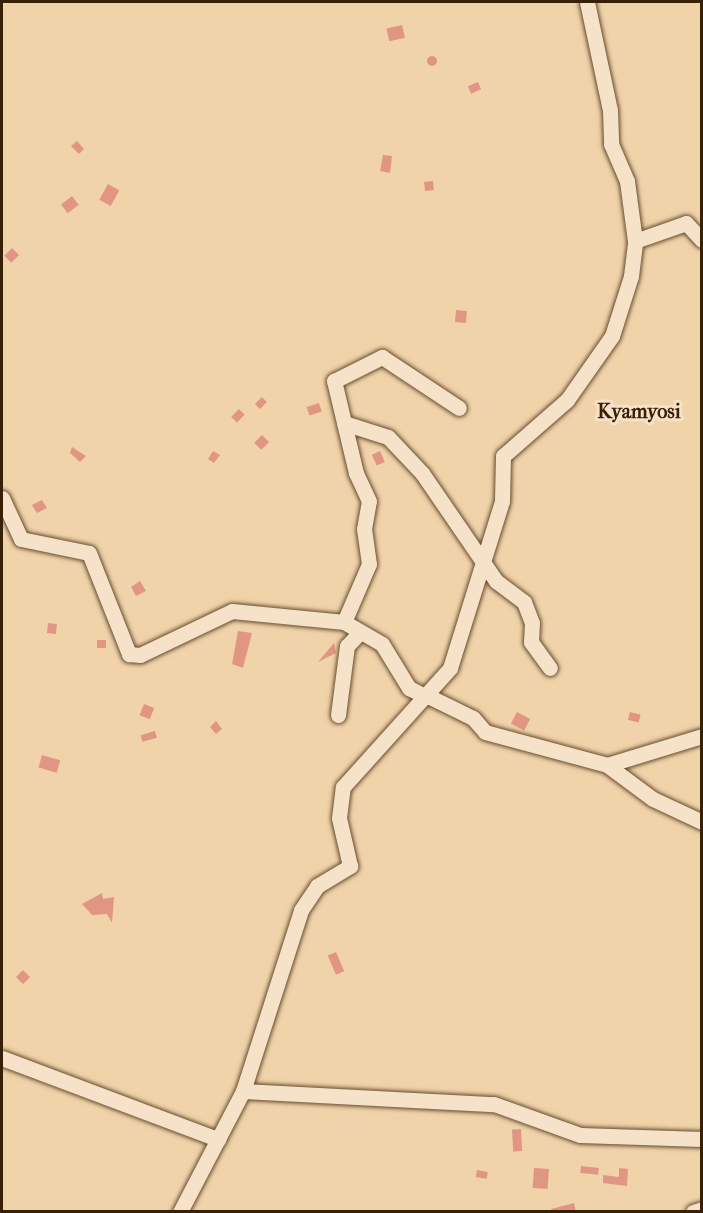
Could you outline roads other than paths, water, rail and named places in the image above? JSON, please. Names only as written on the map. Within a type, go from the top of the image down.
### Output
[{"type":"street","points":[[180,1212],[243,1091],[301,910],[317,886],[350,866],[339,818],[343,788],[428,697],[450,668],[502,501],[503,456],[567,400],[612,336],[631,276],[635,241],[627,181],[611,144],[610,110],[587,2]]},
{"type":"street","points":[[635,241],[686,223],[702,240]]},
{"type":"street","points":[[344,622],[370,555],[364,535],[369,501],[344,423],[334,381],[377,356],[459,408]]},
{"type":"street","points":[[344,423],[395,442],[439,494],[496,581],[524,603],[532,623],[531,642],[550,668]]},
{"type":"street","points":[[2,498],[21,539],[89,553],[129,654],[140,655],[232,611],[344,622],[358,634],[382,644],[409,688],[472,718],[486,732],[607,765],[653,799],[702,822]]},
{"type":"street","points":[[338,715],[347,646],[358,634]]},
{"type":"street","points":[[607,765],[702,736]]},
{"type":"street","points":[[2,1058],[218,1138]]},
{"type":"street","points":[[243,1091],[494,1104],[580,1136],[702,1138]]},
{"type":"street","points":[[693,1212],[702,1209]]},
{"type":"district","name":"Kyamyosi","points":[[639,411]]}]
